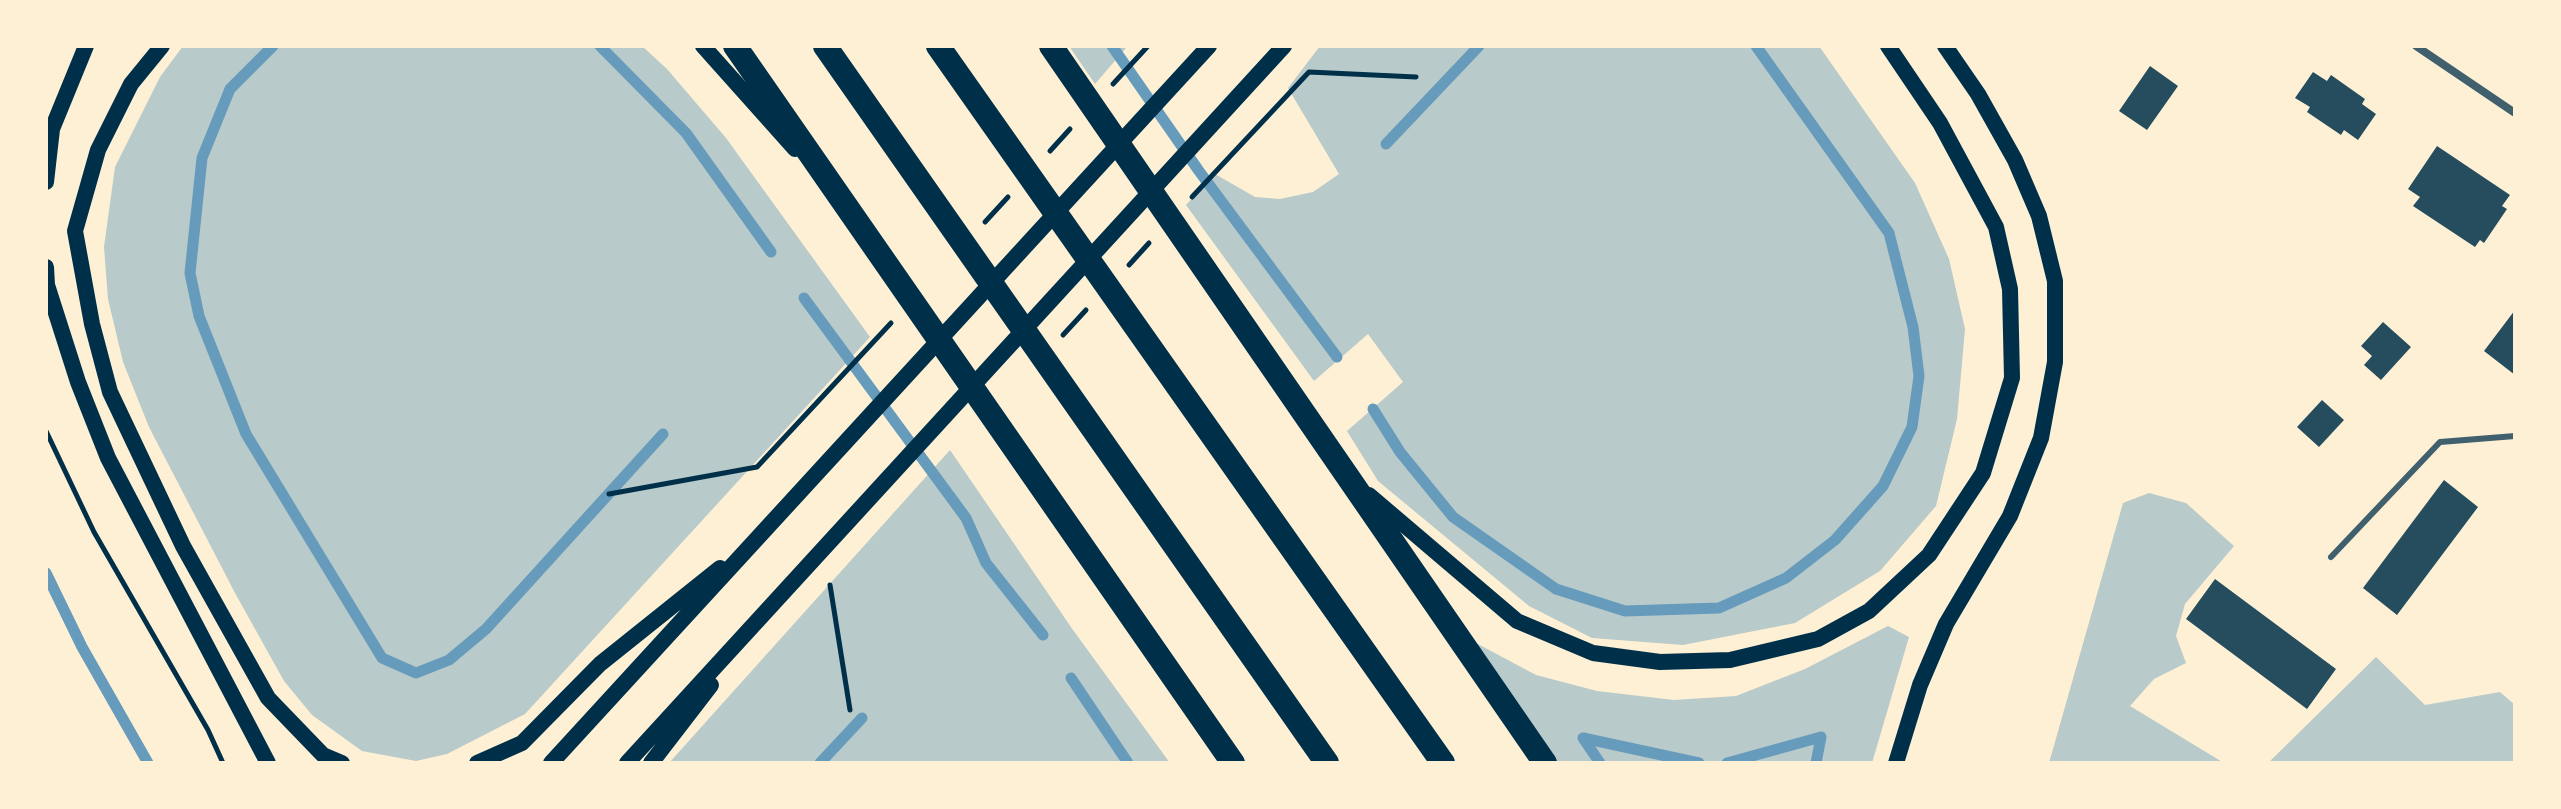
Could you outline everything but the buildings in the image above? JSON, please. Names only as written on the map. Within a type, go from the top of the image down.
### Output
[{"type":"highway","points":[[735,46],[1233,763]]},
{"type":"highway","points":[[825,46],[1327,763]]},
{"type":"highway","points":[[938,46],[1443,763]]},
{"type":"highway","points":[[1051,46],[1545,763]]},
{"type":"main road","points":[[46,182],[52,129],[86,46]]},
{"type":"main road","points":[[162,46],[131,84],[98,150],[75,231],[95,337],[110,392],[183,546],[268,698],[323,755],[342,763]]},
{"type":"main road","points":[[703,46],[861,227]]},
{"type":"main road","points":[[551,763],[1209,46]]},
{"type":"main road","points":[[1352,481],[1517,621],[1593,653],[1660,662],[1730,660],[1818,639],[1869,611],[1929,555],[1983,473],[2012,378],[2010,289],[1996,227],[1940,123],[1888,46]]},
{"type":"main road","points":[[1896,763],[1920,685],[1946,624],[2010,516],[2041,438],[2055,362],[2055,281],[2039,216],[1978,94],[1945,46]]},
{"type":"main road","points":[[627,763],[1278,52]]},
{"type":"main road","points":[[46,267],[47,285],[78,382],[108,458],[268,763]]},
{"type":"main road","points":[[477,763],[522,743],[600,664],[762,535]]},
{"type":"main road","points":[[651,763],[761,616]]},
{"type":"street","points":[[2416,46],[2515,113]]},
{"type":"lane","points":[[2331,557],[2440,442],[2515,436]]},
{"type":"path","points":[[1191,198],[1309,72],[1416,77]]},
{"type":"path","points":[[1127,266],[1159,232]]},
{"type":"path","points":[[1052,346],[1095,301]]},
{"type":"path","points":[[46,431],[94,532],[208,730],[223,763]]},
{"type":"path","points":[[609,494],[757,467]]},
{"type":"path","points":[[838,575],[827,587],[850,710]]},
{"type":"shaded area","points":[[183,46],[642,46],[667,69],[726,138],[870,337],[525,714],[447,754],[416,761],[362,751],[312,715],[284,681],[235,593],[149,427],[123,362],[108,299],[104,247],[115,167],[160,77]]},
{"type":"shaded area","points":[[1069,46],[1126,46],[1126,48],[1095,84]]},
{"type":"shaded area","points":[[1320,46],[1819,46],[1915,183],[1949,259],[1965,329],[1957,419],[1936,506],[1880,571],[1795,623],[1683,645],[1592,638],[1529,606],[1378,481],[1347,431],[1403,382],[1368,334],[1314,381],[1186,205],[1215,174],[1255,197],[1280,199],[1313,192],[1339,174],[1288,88]]},
{"type":"shaded area","points":[[950,450],[1073,630],[1170,763],[669,763]]},
{"type":"shaded area","points":[[2149,493],[2186,503],[2234,546],[2185,604],[2176,636],[2186,663],[2154,679],[2130,706],[2224,763],[2049,763],[2123,503]]},
{"type":"shaded area","points":[[1888,626],[1909,637],[1872,763],[1558,763],[1474,642],[1536,675],[1597,691],[1674,700],[1736,696],[1805,669]]},
{"type":"shaded area","points":[[2376,657],[2425,705],[2500,692],[2515,705],[2515,763],[2268,763]]},
{"type":"waterway","points":[[273,46],[230,89],[202,158],[190,273],[199,316],[246,434],[382,658],[416,673],[449,660],[486,629],[663,434]]},
{"type":"waterway","points":[[600,46],[686,133],[771,252]]},
{"type":"waterway","points":[[1112,46],[1199,171],[1337,357]]},
{"type":"waterway","points":[[1386,144],[1479,46]]},
{"type":"waterway","points":[[1373,409],[1400,452],[1453,517],[1556,589],[1625,611],[1719,608],[1786,578],[1835,540],[1883,486],[1912,427],[1919,376],[1913,327],[1889,233],[1756,46]]},
{"type":"waterway","points":[[804,298],[966,518],[986,563],[1043,635]]},
{"type":"waterway","points":[[46,573],[82,647],[148,763]]},
{"type":"waterway","points":[[1071,678],[1128,763]]},
{"type":"waterway","points":[[820,763],[862,718]]},
{"type":"waterway","points":[[1727,763],[1821,737]]},
{"type":"waterway","points":[[1816,763],[1821,737]]},
{"type":"waterway","points":[[1600,763],[1583,738],[1699,763]]}]
